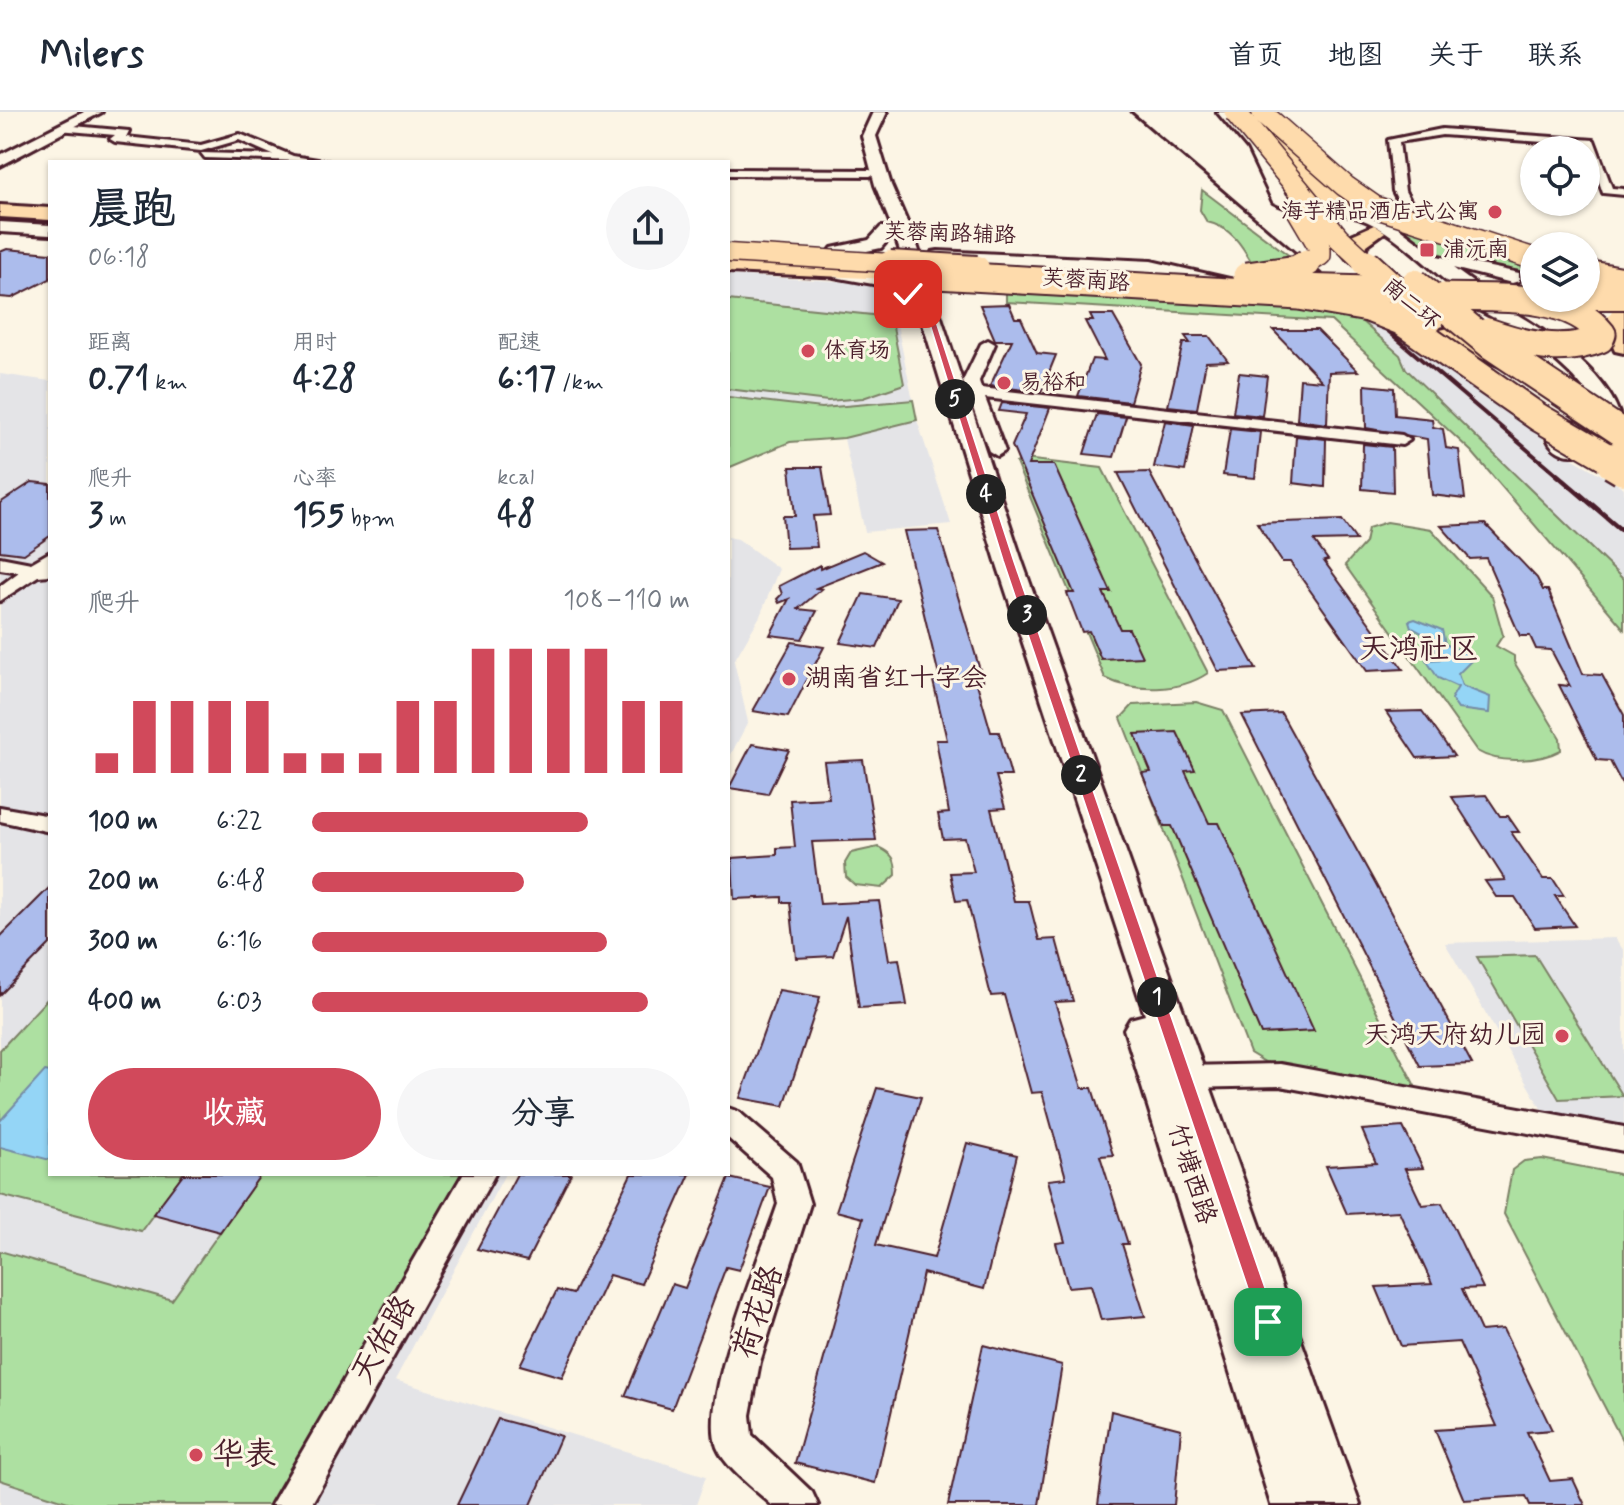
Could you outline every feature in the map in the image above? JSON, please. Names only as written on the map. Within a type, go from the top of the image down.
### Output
[{"type":"highway","name":"南二环","points":[[1235,112],[1316,212],[1355,254],[1459,300],[1503,378],[1624,456]]},
{"type":"highway","name":"南二环","points":[[1254,112],[1318,180],[1370,243],[1408,277],[1459,300],[1492,346],[1624,434]]},
{"type":"highway","points":[[1260,112],[1363,200],[1408,220],[1520,253]]},
{"type":"highway","points":[[909,266],[1227,276],[1297,269],[1315,261],[1320,248],[1291,200],[1268,149]]},
{"type":"highway","points":[[1355,254],[1355,242],[1359,238],[1393,230],[1422,232],[1493,246]]},
{"type":"highway","points":[[1408,277],[1403,255],[1416,249],[1444,246],[1492,253],[1517,264],[1529,275],[1519,282],[1459,300]]},
{"type":"highway","points":[[909,266],[1299,296],[1368,308],[1401,321],[1538,417],[1624,467]]},
{"type":"highway","points":[[1459,300],[1556,306],[1583,315],[1602,334],[1600,339],[1582,346],[1532,345],[1498,336],[1459,300]]},
{"type":"highway","points":[[1459,300],[1500,358],[1560,368],[1592,366],[1609,360],[1620,344],[1623,325]]},
{"type":"main road","points":[[0,149],[75,112]]},
{"type":"main road","points":[[0,161],[95,112]]},
{"type":"main road","name":"竹塘西路","points":[[872,112],[862,127],[861,136],[870,173],[909,266],[1333,1505]]},
{"type":"main road","name":"竹塘西路","points":[[880,112],[871,126],[870,146],[1298,1505]]},
{"type":"main road","points":[[1224,112],[1255,148],[1279,198],[1308,209],[1367,215],[1459,300],[1535,335],[1605,401],[1610,420],[1565,430],[1558,434],[1559,440],[1624,478]]},
{"type":"main road","points":[[1274,112],[1360,189],[1389,225],[1430,255],[1455,265],[1520,277]]},
{"type":"main road","points":[[1360,189],[1396,210],[1520,252]]},
{"type":"main road","points":[[0,204],[48,206]]},
{"type":"main road","points":[[0,211],[48,214]]},
{"type":"main road","points":[[0,219],[48,222]]},
{"type":"main road","points":[[0,227],[48,230]]},
{"type":"main road","points":[[730,266],[840,262],[875,244],[909,266]]},
{"type":"main road","points":[[730,246],[840,262],[909,266]]},
{"type":"main road","name":"芙蓉南路","points":[[730,253],[1459,300]]},
{"type":"main road","name":"芙蓉南路","points":[[730,259],[1191,288],[1459,300]]},
{"type":"main road","points":[[840,262],[878,279],[909,266]]},
{"type":"main road","name":"芙蓉南路辅路","points":[[909,266],[1160,291],[1222,286],[1316,290]]},
{"type":"main road","points":[[1459,300],[1487,280],[1512,277]]},
{"type":"main road","points":[[1600,290],[1624,294]]},
{"type":"main road","points":[[1459,300],[1520,296]]},
{"type":"main road","points":[[1600,297],[1623,325]]},
{"type":"main road","points":[[1459,300],[1533,315],[1540,312]]},
{"type":"main road","points":[[1569,312],[1552,328],[1549,339],[1608,395],[1624,404]]},
{"type":"street","points":[[63,128],[125,133],[115,139],[135,144],[201,148],[240,137],[291,159]]},
{"type":"street","points":[[1396,210],[1408,208],[1399,191],[1393,140],[1442,132],[1590,142],[1607,191],[1624,192]]},
{"type":"street","points":[[190,160],[255,142]]},
{"type":"street","points":[[205,155],[302,160]]},
{"type":"street","points":[[730,172],[870,173]]},
{"type":"street","points":[[988,344],[971,381],[997,451]]},
{"type":"street","points":[[975,392],[1402,440]]},
{"type":"street","points":[[0,563],[45,566]]},
{"type":"street","points":[[0,595],[45,566]]},
{"type":"street","points":[[0,814],[48,824]]},
{"type":"street","points":[[1185,1077],[1280,1075],[1624,1139]]},
{"type":"street","name":"荷花路","points":[[730,1122],[786,1171],[794,1204],[742,1362],[732,1415],[734,1443],[799,1505]]},
{"type":"street","name":"天佑路","points":[[290,1505],[478,1176]]},
{"type":"shaded area","points":[[730,275],[854,282],[890,291],[917,420],[951,524],[865,532],[844,439],[790,442],[730,467]]},
{"type":"shaded area","points":[[1333,296],[1399,298],[1540,428],[1544,442],[1624,488],[1624,580],[1406,369],[1400,355]]},
{"type":"shaded area","points":[[0,374],[48,381],[48,1176],[504,1176],[395,1380],[706,1476],[696,1505],[0,1505]]},
{"type":"shaded area","points":[[730,537],[738,539],[779,569],[760,616],[734,661],[748,722],[730,756]]},
{"type":"shaded area","name":"天鸿天府幼儿园","points":[[1615,938],[1624,951],[1624,1136],[1549,1122],[1445,943]]},
{"type":"green space","points":[[1202,190],[1299,263],[1253,265],[1229,233],[1207,222],[1200,210]]},
{"type":"green space","points":[[1386,215],[1520,258],[1520,274],[1454,259],[1403,230]]},
{"type":"green space","points":[[1006,287],[1344,306],[1400,355],[1406,369],[1624,580],[1624,629],[1472,452],[1331,321],[1006,302]]},
{"type":"green space","name":"体育场","points":[[730,300],[891,317],[904,384],[863,398],[828,401],[730,389]]},
{"type":"green space","points":[[730,397],[822,408],[913,400],[917,420],[844,438],[790,442],[730,467]]},
{"type":"green space","points":[[1024,459],[1102,468],[1208,673],[1184,684],[1157,688],[1130,686],[1105,678],[1016,463]]},
{"type":"green space","points":[[1387,522],[1431,529],[1492,596],[1503,635],[1496,646],[1514,656],[1514,662],[1560,738],[1561,750],[1542,757],[1519,760],[1496,758],[1477,751],[1345,565],[1365,543],[1368,528]]},
{"type":"green space","points":[[1196,702],[1223,710],[1417,1090],[1265,1062],[1250,1053],[1121,718],[1133,705]]},
{"type":"green space","points":[[878,847],[893,858],[896,875],[882,888],[855,885],[846,877],[845,863],[851,853]]},
{"type":"green space","points":[[1535,955],[1623,1096],[1559,1099],[1477,957]]},
{"type":"green space","points":[[48,998],[48,1176],[182,1176],[141,1231],[0,1195],[0,1050]]},
{"type":"green space","points":[[1542,1159],[1624,1175],[1624,1444],[1504,1214],[1512,1170],[1524,1161]]},
{"type":"green space","points":[[260,1176],[460,1176],[271,1505],[77,1505],[0,1480],[0,1251],[172,1300]]},
{"type":"water","points":[[1415,619],[1442,630],[1445,644],[1466,653],[1472,660],[1458,674],[1462,686],[1490,697],[1489,713],[1458,709],[1451,699],[1458,687],[1438,678],[1426,660],[1442,659],[1427,636],[1411,627],[1409,621]]},
{"type":"water","points":[[45,1071],[48,1072],[48,1159],[0,1147],[0,1121]]},
{"type":"building","points":[[7,249],[48,253],[48,280],[12,298],[0,297],[0,252]]},
{"type":"building","points":[[1009,304],[1015,318],[1021,318],[1037,353],[1056,355],[1041,392],[990,386],[1012,340],[995,340],[980,305]]},
{"type":"building","points":[[1090,315],[1113,315],[1141,364],[1130,402],[1078,396],[1092,359],[1105,360],[1085,321],[1093,321]]},
{"type":"building","points":[[1273,330],[1317,330],[1358,371],[1329,372],[1327,424],[1297,420],[1300,379],[1322,381]]},
{"type":"building","points":[[1185,336],[1209,336],[1228,361],[1206,362],[1197,409],[1168,406],[1183,343],[1190,343]]},
{"type":"building","points":[[1239,373],[1267,376],[1262,416],[1233,413]]},
{"type":"building","points":[[1365,385],[1394,388],[1395,415],[1432,419],[1433,427],[1443,429],[1446,448],[1459,450],[1465,499],[1432,495],[1427,439],[1366,428]]},
{"type":"building","points":[[1002,403],[1050,408],[1028,465],[1054,465],[1111,592],[1103,592],[1120,629],[1129,629],[1142,657],[1101,659],[1089,631],[1082,632],[1067,593],[1074,593],[1012,446],[1026,414],[999,411]]},
{"type":"building","points":[[1097,414],[1126,417],[1114,457],[1084,454]]},
{"type":"building","points":[[1165,421],[1194,425],[1185,471],[1154,467]]},
{"type":"building","points":[[1230,429],[1260,432],[1255,478],[1223,475]]},
{"type":"building","points":[[1296,436],[1326,439],[1325,487],[1293,483]]},
{"type":"building","points":[[1363,444],[1392,447],[1393,492],[1362,489]]},
{"type":"building","points":[[790,467],[822,467],[830,515],[813,516],[817,547],[786,548],[783,516],[795,516]]},
{"type":"building","points":[[1149,472],[1256,669],[1218,671],[1118,473]]},
{"type":"building","points":[[32,482],[48,484],[48,537],[24,554],[0,551],[0,503]]},
{"type":"building","points":[[1342,520],[1356,540],[1314,541],[1328,560],[1324,561],[1403,669],[1367,671],[1290,562],[1282,562],[1257,523]]},
{"type":"building","points":[[1485,524],[1537,578],[1543,590],[1548,590],[1583,674],[1602,675],[1624,715],[1624,788],[1610,761],[1597,760],[1559,685],[1570,686],[1551,650],[1536,649],[1530,636],[1520,636],[1486,558],[1470,559],[1441,526]]},
{"type":"building","points":[[938,530],[983,680],[976,680],[991,732],[999,732],[1011,776],[996,776],[1005,808],[991,809],[1014,901],[1029,901],[1039,940],[1056,939],[1073,1001],[1055,1002],[1082,1088],[1092,1088],[1113,1155],[1100,1156],[1128,1244],[1122,1244],[1145,1316],[1101,1320],[1091,1285],[1068,1287],[1056,1243],[1065,1242],[1048,1180],[1066,1178],[1042,1092],[1031,1093],[1004,995],[991,996],[967,900],[956,901],[950,873],[974,872],[965,838],[943,839],[938,814],[949,813],[936,740],[947,740],[933,681],[940,680],[904,531]]},
{"type":"building","points":[[863,551],[882,562],[816,588],[822,589],[798,609],[817,611],[802,639],[770,635],[789,599],[779,603],[777,599],[782,594],[779,586],[820,565],[820,569]]},
{"type":"building","points":[[863,594],[898,599],[877,648],[840,643]]},
{"type":"building","name":"湖南省红十字会","points":[[792,642],[824,647],[788,717],[753,711]]},
{"type":"building","points":[[1422,711],[1454,756],[1417,758],[1386,712]]},
{"type":"building","points":[[1281,713],[1472,1064],[1420,1066],[1242,715]]},
{"type":"building","points":[[1177,732],[1195,770],[1185,771],[1209,823],[1219,823],[1314,1031],[1261,1034],[1172,826],[1164,826],[1142,773],[1151,772],[1135,734]]},
{"type":"building","points":[[752,744],[789,750],[768,794],[730,786]]},
{"type":"building","points":[[863,760],[876,840],[812,842],[820,904],[879,901],[889,960],[899,959],[907,1005],[859,1008],[846,916],[833,956],[796,958],[790,902],[782,902],[782,897],[734,899],[732,858],[777,855],[777,848],[795,847],[790,800],[829,798],[824,762]]},
{"type":"building","points":[[1486,795],[1500,816],[1508,816],[1519,832],[1511,832],[1543,879],[1553,879],[1564,896],[1555,896],[1575,926],[1535,928],[1515,897],[1496,897],[1485,881],[1505,880],[1452,797]]},
{"type":"building","points":[[48,889],[48,946],[0,995],[0,937]]},
{"type":"building","points":[[779,990],[820,997],[784,1106],[740,1098]]},
{"type":"building","points":[[877,1088],[921,1097],[876,1245],[934,1258],[967,1143],[1017,1155],[984,1289],[923,1273],[875,1483],[795,1463],[863,1218],[836,1211]]},
{"type":"building","points":[[1403,1127],[1423,1168],[1405,1169],[1422,1205],[1442,1203],[1483,1288],[1462,1289],[1481,1331],[1503,1329],[1552,1430],[1527,1432],[1550,1481],[1573,1479],[1585,1505],[1530,1505],[1526,1496],[1464,1500],[1435,1430],[1497,1426],[1459,1342],[1401,1346],[1376,1287],[1432,1284],[1399,1211],[1347,1214],[1326,1166],[1376,1163],[1362,1130]]},
{"type":"building","points":[[182,1176],[260,1176],[220,1232],[153,1214]]},
{"type":"building","points":[[516,1176],[570,1176],[527,1261],[477,1249]]},
{"type":"building","points":[[630,1176],[689,1176],[641,1284],[609,1275],[562,1377],[520,1365],[557,1290],[573,1294]]},
{"type":"building","points":[[729,1178],[770,1187],[739,1270],[726,1267],[672,1409],[625,1396],[672,1284],[685,1288]]},
{"type":"building","points":[[983,1345],[1062,1365],[1039,1505],[948,1505]]},
{"type":"building","points":[[1111,1411],[1181,1429],[1174,1505],[1098,1505]]},
{"type":"building","points":[[498,1419],[561,1436],[531,1505],[457,1505]]},
{"type":"railway","points":[[1131,112],[1310,265]]},
{"type":"railway","points":[[1308,263],[1543,463]]},
{"type":"railway","points":[[1541,461],[1624,532]]},
{"type":"place","name":"海芋精品酒店式公寓","points":[[1495,212]]},
{"type":"place","name":"浦沅南","points":[[1427,250]]},
{"type":"place","name":"体育场","points":[[808,351]]},
{"type":"place","name":"易裕和","points":[[1004,383]]},
{"type":"place","name":"湖南省红十字会","points":[[789,679]]},
{"type":"place","name":"天鸿天府幼儿园","points":[[1562,1036]]},
{"type":"place","name":"华表","points":[[196,1455]]},
{"type":"district","name":"天鸿社区","points":[[1419,649]]},
{"type":"route","points":[[908,294],[902,276],[919,278],[936,342],[1009,561],[1268,1322]]}]
